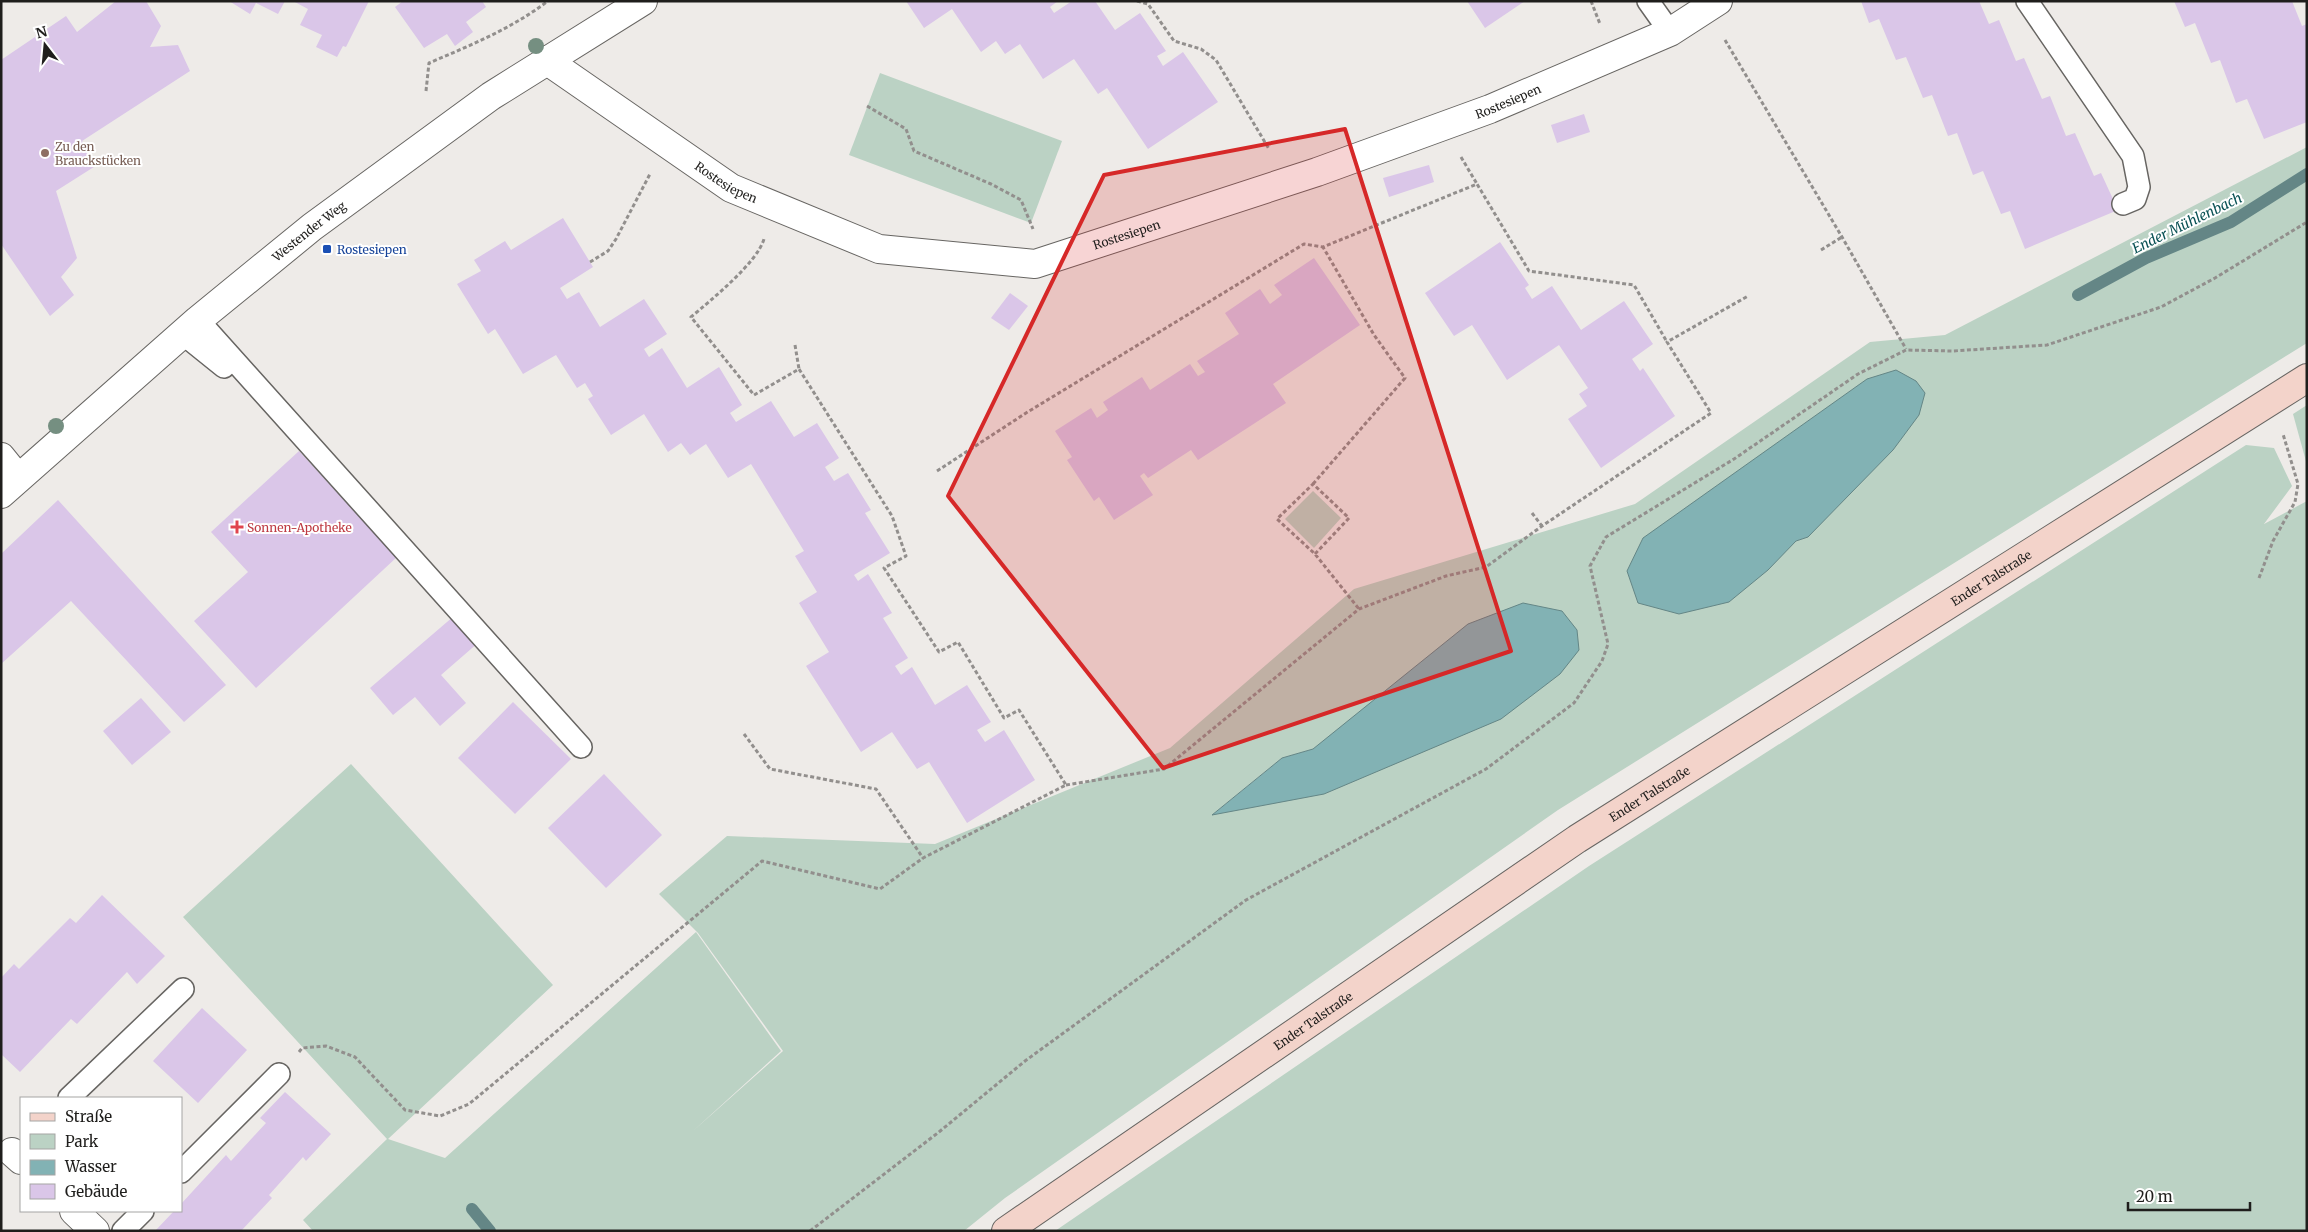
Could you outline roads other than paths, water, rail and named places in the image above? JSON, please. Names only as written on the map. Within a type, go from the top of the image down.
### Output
[{"type":"main road","name":"Ender Talstraße","points":[[1006,1231],[1577,839],[2307,378]]},
{"type":"street","name":"Westender Weg","points":[[7,476],[312,228],[491,96],[643,1]]},
{"type":"street","name":"Rostesiepen","points":[[546,60],[731,188],[878,249],[1035,264],[1288,182],[1490,109],[1670,32],[1710,7]]},
{"type":"street","points":[[75,1212],[95,1231]]},
{"type":"lane","points":[[1648,1],[1670,32]]},
{"type":"lane","points":[[2027,1],[2133,156],[2138,187],[2135,199],[2123,204]]},
{"type":"lane","points":[[191,327],[224,367]]},
{"type":"lane","points":[[191,327],[581,747]]},
{"type":"lane","points":[[70,1097],[182,989]]},
{"type":"lane","points":[[182,1171],[279,1074]]},
{"type":"lane","points":[[123,1231],[142,1212]]},
{"type":"water","points":[[1896,370],[1916,381],[1925,393],[1919,415],[1893,450],[1808,537],[1796,541],[1768,570],[1729,602],[1679,614],[1638,603],[1627,571],[1643,538],[1867,379]]},
{"type":"water","points":[[1523,603],[1562,611],[1577,630],[1579,650],[1560,674],[1501,719],[1324,794],[1212,815],[1282,758],[1313,749],[1468,624]]},
{"type":"waterway","name":"Ender Mühlenbach","points":[[2078,295],[2146,258],[2231,222],[2307,174]]},
{"type":"waterway","points":[[472,1209],[490,1231]]},
{"type":"place","name":"Zu den Brauckstücken","points":[[45,153]]},
{"type":"place","name":"Rostesiepen","points":[[327,249]]},
{"type":"place","name":"Sonnen-Apotheke","points":[[237,527]]}]
